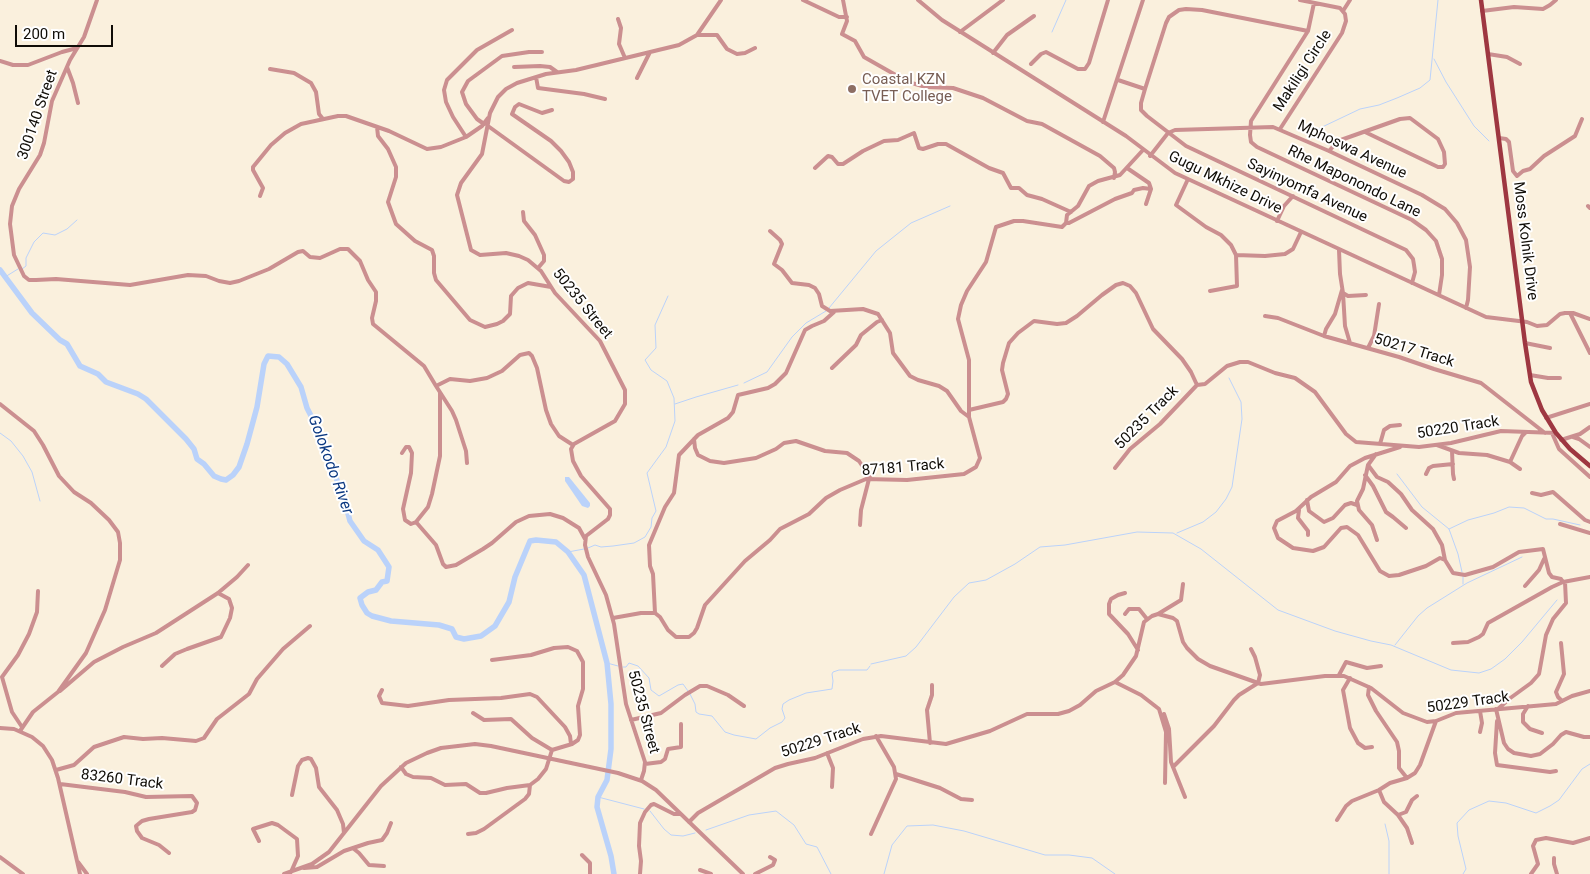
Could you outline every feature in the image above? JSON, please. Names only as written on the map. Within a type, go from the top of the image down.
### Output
[{"type":"main road","name":"Moss Kolnik Drive","points":[[1481,0],[1524,343],[1530,375],[1534,391],[1554,433],[1590,466]]},
{"type":"street","name":"300140 Street","points":[[97,0],[90,25],[67,67],[52,101],[40,155],[19,188],[12,206],[10,224],[14,255],[22,273],[29,280],[56,279],[130,285],[188,274],[206,276],[222,282],[235,282],[269,269],[298,252],[303,251],[310,257],[320,258],[340,249],[348,250],[360,260],[368,280],[376,292],[372,318],[373,324],[424,366],[436,386]]},
{"type":"street","name":"50235 Street","points":[[573,445],[614,421],[625,404],[626,396],[615,368],[600,341],[551,287],[538,268],[519,256],[506,254],[480,255],[474,253],[470,246],[457,195],[461,183],[482,154],[486,125],[493,106],[502,92],[517,82],[536,77],[576,70],[671,48],[697,35],[721,0]]},
{"type":"street","points":[[803,0],[839,17],[847,17]]},
{"type":"street","points":[[843,0],[847,17],[842,34],[855,41],[864,57],[908,82],[926,87],[954,88],[983,98],[1027,121],[1042,124],[1100,156],[1114,168],[1114,178]]},
{"type":"street","name":"Gugu Mkhize Drive","points":[[918,0],[935,15],[960,32],[1103,122],[1170,171],[1486,317],[1547,326],[1560,314],[1570,313]]},
{"type":"street","points":[[960,32],[1003,0]]},
{"type":"street","points":[[1031,64],[1040,54],[1046,52],[1074,67],[1085,69],[1089,63],[1108,0]]},
{"type":"street","points":[[1103,122],[1144,0]]},
{"type":"street","points":[[1300,0],[1332,6],[1343,11],[1350,0]]},
{"type":"street","points":[[1482,11],[1514,7],[1543,9],[1550,6],[1556,0]]},
{"type":"street","points":[[1250,127],[1253,117],[1308,31],[1314,3]]},
{"type":"street","points":[[1118,80],[1145,89],[1166,23],[1172,14],[1182,9],[1202,10],[1308,31]]},
{"type":"street","name":"Makiligi Circle","points":[[1280,129],[1342,33],[1346,21],[1343,11]]},
{"type":"street","points":[[993,53],[1007,35],[1034,16]]},
{"type":"street","points":[[618,19],[621,28],[618,44],[625,58]]},
{"type":"street","points":[[466,137],[446,102],[444,90],[447,80],[477,50],[512,30]]},
{"type":"street","points":[[697,35],[717,35],[727,49],[738,54],[756,48]]},
{"type":"street","points":[[0,61],[13,66],[28,65],[77,48]]},
{"type":"street","points":[[542,52],[502,56],[468,81],[462,92],[466,104],[477,119],[564,181],[569,182],[573,176],[572,168],[561,151],[551,141],[512,114],[515,107],[519,104],[542,113],[552,110]]},
{"type":"street","points":[[637,78],[650,52]]},
{"type":"street","points":[[1488,54],[1507,57],[1520,64]]},
{"type":"street","points":[[67,67],[78,103]]},
{"type":"street","points":[[514,67],[550,67],[557,72]]},
{"type":"street","points":[[270,69],[294,73],[311,82],[316,92],[320,114],[323,119]]},
{"type":"street","points":[[536,77],[538,88],[584,94],[605,99]]},
{"type":"street","name":"Sayinyomfa Avenue","points":[[1145,89],[1141,106],[1142,110],[1186,146],[1406,250],[1414,265],[1412,283]]},
{"type":"street","points":[[260,196],[263,188],[252,168],[271,144],[301,124],[346,116],[377,127],[427,149],[441,147],[466,137],[486,125]]},
{"type":"street","points":[[1329,151],[1338,141],[1400,119],[1410,118],[1438,139],[1446,162],[1443,167],[1438,167],[1365,132]]},
{"type":"street","points":[[1499,138],[1506,139],[1509,142],[1513,171],[1517,176],[1523,171],[1530,169],[1542,158],[1576,136],[1582,119]]},
{"type":"street","points":[[377,127],[378,136],[388,149],[396,167],[396,177],[388,202],[396,224],[415,241],[432,250],[436,280],[470,320],[485,327],[497,324],[510,314],[511,296],[518,288],[528,283],[551,287]]},
{"type":"street","name":"Mphoswa Avenue","points":[[1168,133],[1180,129],[1250,127],[1280,129],[1432,200],[1451,215],[1463,233],[1469,253],[1469,288],[1466,308]]},
{"type":"street","name":"Rhe Maponondo Lane","points":[[1250,127],[1250,140],[1257,148],[1412,220],[1426,230],[1436,241],[1442,259],[1442,283],[1439,295]]},
{"type":"street","points":[[815,168],[828,156],[832,157],[838,164],[843,164],[863,151],[884,141],[898,140],[914,133],[919,148],[923,149],[938,144],[946,144],[989,168],[1003,173],[1011,188],[1019,188],[1027,195],[1042,199],[1070,212]]},
{"type":"street","points":[[1150,156],[1168,133]]},
{"type":"street","points":[[1143,150],[1120,175],[1098,181],[1090,186],[1078,206],[1067,215],[1066,222],[1132,193],[1134,190],[1151,189]]},
{"type":"street","points":[[1127,168],[1150,183],[1151,189],[1146,204]]},
{"type":"street","points":[[1188,179],[1176,205],[1221,236],[1231,245],[1236,256],[1238,285],[1234,288],[1210,292]]},
{"type":"street","points":[[1277,221],[1284,206],[1293,196]]},
{"type":"street","points":[[523,212],[524,221],[535,235],[544,255],[544,261],[538,268]]},
{"type":"street","name":"87181 Track","points":[[655,613],[676,637],[689,637],[697,628],[705,605],[745,561],[780,529],[809,514],[826,498],[840,490],[870,479],[907,480],[964,474],[973,470],[980,458],[969,417],[969,360],[958,319],[960,304],[986,262],[996,227],[1020,221],[1039,222],[1059,227],[1066,222]]},
{"type":"street","points":[[770,231],[782,243],[774,265],[782,270],[792,283],[809,285],[815,288],[819,294],[822,306],[827,310],[834,312],[863,309],[875,312],[890,333],[893,353],[910,376],[939,386],[947,391],[961,411],[969,417]]},
{"type":"street","points":[[1236,256],[1285,254],[1293,249],[1301,232]]},
{"type":"street","points":[[1338,250],[1345,326],[1350,343]]},
{"type":"street","points":[[969,410],[1006,400],[1008,394],[1002,370],[1003,363],[1009,343],[1018,333],[1034,321],[1061,324],[1070,321],[1102,294],[1121,283],[1134,289],[1153,329],[1182,359],[1197,385]]},
{"type":"street","points":[[1324,336],[1326,329],[1336,314],[1342,287]]},
{"type":"street","points":[[1343,293],[1348,296],[1366,295]]},
{"type":"street","points":[[1368,348],[1374,336],[1379,304]]},
{"type":"street","points":[[613,618],[641,613],[655,613],[649,545],[665,507],[674,493],[678,477],[678,458],[694,439],[704,431],[728,418],[733,412],[738,395],[764,389],[775,384],[787,371],[805,330],[824,321],[834,312]]},
{"type":"street","points":[[1570,313],[1590,320]]},
{"type":"street","points":[[1570,313],[1590,353]]},
{"type":"street","name":"50217 Track","points":[[1265,316],[1284,320],[1324,336],[1481,383],[1545,432]]},
{"type":"street","points":[[832,368],[856,345],[861,334],[882,320]]},
{"type":"street","points":[[1524,343],[1550,348]]},
{"type":"street","points":[[467,463],[466,451],[456,420],[436,386],[450,379],[470,380],[487,378],[502,371],[520,355],[529,353],[537,368],[551,424],[562,439],[573,445],[571,449],[573,460],[581,476],[610,509],[608,519],[589,533],[585,540]]},
{"type":"street","name":"50220 Track","points":[[1197,385],[1204,384],[1230,364],[1248,362],[1302,382],[1315,392],[1349,437],[1360,443],[1403,446],[1436,445],[1499,432],[1554,433]]},
{"type":"street","points":[[1530,375],[1560,378]]},
{"type":"street","name":"50235 Track","points":[[1115,468],[1130,449],[1160,424],[1197,385]]},
{"type":"street","points":[[402,453],[406,447],[409,447],[412,454],[404,515],[407,523],[411,524],[416,522],[429,504],[440,456],[440,393]]},
{"type":"street","points":[[0,404],[34,431],[64,482],[103,514],[120,537],[120,560],[105,610],[86,653],[58,692]]},
{"type":"street","points":[[1546,418],[1590,404]]},
{"type":"street","points":[[1380,444],[1386,428],[1400,425]]},
{"type":"street","points":[[1561,440],[1580,434],[1590,427]]},
{"type":"street","points":[[1510,462],[1522,436],[1526,432]]},
{"type":"street","points":[[1554,433],[1558,448],[1590,477]]},
{"type":"street","points":[[1573,437],[1579,438],[1590,447]]},
{"type":"street","points":[[694,439],[698,455],[710,461],[724,462],[756,458],[776,449],[784,443],[796,441],[825,451],[847,453],[859,461],[870,479],[861,510],[860,525]]},
{"type":"street","points":[[1436,445],[1466,454],[1482,454],[1510,462],[1520,469]]},
{"type":"street","points":[[1403,446],[1376,454],[1352,465],[1336,482],[1307,500],[1299,509],[1277,521],[1274,528],[1276,535],[1281,541],[1293,548],[1309,551],[1319,550],[1329,542],[1337,531],[1344,527],[1350,529],[1358,535],[1380,571],[1388,576],[1399,575],[1429,565],[1438,558],[1444,560]]},
{"type":"street","points":[[1452,451],[1454,479]]},
{"type":"street","points":[[1376,454],[1368,465],[1357,505],[1372,526],[1377,540]]},
{"type":"street","points":[[1426,474],[1429,468],[1433,466],[1453,464]]},
{"type":"street","points":[[1368,465],[1377,477],[1388,482],[1401,494],[1412,510],[1433,529],[1442,545],[1444,560],[1452,574],[1465,575],[1493,567],[1519,552],[1543,549],[1544,559],[1551,576],[1564,582],[1566,603],[1553,618],[1546,635],[1539,674],[1531,683],[1497,709],[1495,753],[1497,765],[1550,772],[1556,771]]},
{"type":"street","points":[[1365,475],[1373,486],[1386,512],[1406,528]]},
{"type":"street","points":[[1532,493],[1541,495],[1553,492],[1585,520],[1590,522]]},
{"type":"street","points":[[1307,500],[1309,511],[1324,522],[1333,518],[1345,505],[1351,503],[1357,505]]},
{"type":"street","points":[[1299,509],[1298,518],[1308,531],[1308,535]]},
{"type":"street","points":[[416,522],[436,544],[443,564],[446,567],[456,565],[483,549],[516,522],[529,516],[550,514],[564,518],[579,528],[585,540]]},
{"type":"street","points":[[1560,524],[1590,533]]},
{"type":"street","name":"50235 Street","points":[[585,540],[586,551],[606,595],[613,618],[626,704],[645,764],[641,780]]},
{"type":"street","points":[[1525,586],[1539,570],[1544,559]]},
{"type":"street","points":[[21,729],[33,712],[94,662],[123,646],[156,633],[218,592],[237,577],[248,565]]},
{"type":"street","points":[[1453,643],[1468,642],[1479,637],[1483,634],[1488,623],[1541,592],[1564,582],[1590,577]]},
{"type":"street","points":[[1125,614],[1129,609],[1139,609],[1147,619],[1158,614],[1181,600],[1183,584]]},
{"type":"street","points":[[38,591],[37,612],[29,634],[18,655],[1,677],[12,712],[21,729],[42,746],[52,760],[60,784],[80,874]]},
{"type":"street","points":[[162,666],[175,654],[221,637],[230,618],[232,608],[229,599],[218,592]]},
{"type":"street","points":[[1125,593],[1118,594],[1111,599],[1108,604],[1109,614],[1128,634],[1138,651]]},
{"type":"street","name":"50229 Track","points":[[1158,614],[1168,615],[1177,621],[1187,648],[1202,662],[1258,683],[1266,684],[1340,675],[1369,687],[1406,715],[1427,722],[1436,721],[1454,713],[1556,704],[1572,696],[1590,691]]},
{"type":"street","name":"50229 Track","points":[[688,822],[698,813],[775,768],[810,760],[863,739],[876,736],[946,744],[990,731],[1027,714],[1063,713],[1075,708],[1096,691],[1115,682],[1128,670],[1138,651],[1143,625],[1147,619]]},
{"type":"street","points":[[56,770],[74,765],[94,747],[124,737],[196,741],[204,738],[217,718],[245,698],[252,690],[257,679],[283,649],[310,626]]},
{"type":"street","points":[[1561,643],[1564,674],[1556,692],[1558,698],[1562,701]]},
{"type":"street","points":[[473,713],[484,720],[511,719],[532,738],[552,750],[571,744],[578,740],[580,735],[578,706],[582,689],[583,662],[577,651],[568,647],[554,648],[524,656],[492,660]]},
{"type":"street","points":[[1173,767],[1214,726],[1239,694],[1258,683],[1260,671],[1251,649]]},
{"type":"street","points":[[1340,675],[1343,666],[1347,662],[1367,668],[1381,666]]},
{"type":"street","points":[[1350,678],[1343,690],[1350,728],[1358,743],[1365,748],[1372,747]]},
{"type":"street","points":[[1115,682],[1141,695],[1163,713],[1169,728],[1169,756],[1185,797]]},
{"type":"street","points":[[930,743],[927,710],[932,694],[932,685]]},
{"type":"street","points":[[631,720],[661,713],[684,695],[700,686],[707,686],[728,695],[744,706]]},
{"type":"street","points":[[1369,687],[1367,690],[1368,695],[1376,711],[1397,742],[1399,768],[1407,778]]},
{"type":"street","points":[[382,690],[379,699],[382,702],[408,706],[448,700],[501,698],[530,694],[537,697],[561,722],[569,733],[571,744]]},
{"type":"street","points":[[1529,706],[1523,714],[1523,722],[1530,729],[1542,733]]},
{"type":"street","points":[[1159,709],[1166,732],[1165,783]]},
{"type":"street","points":[[1480,711],[1482,723],[1480,732]]},
{"type":"street","points":[[1497,714],[1505,746],[1510,752],[1515,754],[1531,756],[1540,754],[1566,732],[1590,737]]},
{"type":"street","points":[[1337,820],[1350,803],[1369,793],[1407,778],[1418,769],[1436,721]]},
{"type":"street","points":[[645,764],[661,762],[665,759],[668,750],[681,747],[681,724]]},
{"type":"street","points":[[0,728],[21,729]]},
{"type":"street","points":[[871,834],[896,782],[896,774],[876,736]]},
{"type":"street","points":[[284,874],[301,868],[324,856],[381,786],[401,767],[435,750],[466,744],[491,746],[550,758],[618,772],[641,780],[656,790],[742,874]]},
{"type":"street","points":[[401,767],[409,776],[431,778],[446,785],[466,784],[483,794],[510,787],[530,785],[543,773],[552,750]]},
{"type":"street","points":[[827,753],[833,768],[832,786]]},
{"type":"street","points":[[292,795],[298,766],[302,760],[311,759],[316,768],[319,787],[337,810],[343,824],[344,833]]},
{"type":"street","points":[[896,774],[940,788],[961,799],[972,800]]},
{"type":"street","name":"83260 Track","points":[[60,784],[126,792],[146,797],[194,797],[197,803],[195,810],[188,813],[149,819],[142,821],[136,826],[137,832],[142,838],[159,845],[168,853]]},
{"type":"street","points":[[468,834],[484,829],[525,799],[529,794],[530,785]]},
{"type":"street","points":[[1379,790],[1384,802],[1398,815],[1412,843]]},
{"type":"street","points":[[1398,815],[1404,813],[1417,796]]},
{"type":"street","points":[[640,874],[640,823],[645,812],[654,804],[674,814],[680,814]]},
{"type":"street","points":[[258,840],[253,829],[272,823],[278,825],[297,839],[298,856],[290,872]]},
{"type":"street","points":[[301,868],[316,867],[340,853],[382,840],[391,823]]},
{"type":"street","points":[[1531,874],[1538,864],[1533,846],[1536,840],[1546,838],[1573,843],[1590,838]]},
{"type":"street","points":[[354,849],[359,852],[369,865],[384,866]]},
{"type":"street","points":[[582,855],[590,863],[590,874]]},
{"type":"street","points":[[0,856],[23,874]]},
{"type":"street","points":[[755,874],[773,865],[774,860],[770,857]]},
{"type":"street","points":[[1554,858],[1557,874]]},
{"type":"street","points":[[77,861],[87,874]]},
{"type":"street","points":[[700,870],[711,874]]},
{"type":"water","points":[[565,477],[569,477],[590,503],[588,508],[582,506],[565,481]]},
{"type":"waterway","points":[[1052,32],[1066,0]]},
{"type":"waterway","points":[[1318,129],[1360,109],[1379,105],[1420,88],[1430,80],[1438,0]]},
{"type":"waterway","points":[[1434,59],[1474,126],[1489,141]]},
{"type":"waterway","points":[[829,308],[876,251],[911,223],[950,206]]},
{"type":"waterway","points":[[22,269],[26,266],[26,258],[34,242],[43,233],[55,235],[67,229],[77,220]]},
{"type":"waterway","points":[[5,277],[18,269]]},
{"type":"waterway","name":"Golokodo River","points":[[0,270],[32,313],[60,340],[67,344],[80,366],[98,374],[106,382],[146,399],[186,439],[194,449],[197,459],[214,476],[221,479],[226,480],[239,467],[257,407],[264,364],[268,356],[279,357],[287,364],[301,387],[307,408],[324,441],[350,521],[364,541],[378,550],[389,567],[387,581],[382,582],[376,590],[368,592],[360,598],[367,613],[372,616],[391,621],[439,625],[452,629],[456,637],[464,639],[481,636],[495,626],[509,602],[515,577],[530,541],[556,542],[568,552],[584,575],[607,663],[611,704],[611,749],[607,780],[598,797],[597,807],[611,856],[614,874]]},
{"type":"waterway","points":[[588,548],[595,545],[601,547],[634,543],[645,537],[651,527],[652,518],[656,511],[647,473],[666,447],[675,421],[674,398],[667,381],[651,370],[645,360],[656,348],[655,325],[668,296]]},
{"type":"waterway","points":[[744,383],[767,372],[792,337],[806,323],[826,311]]},
{"type":"waterway","points":[[1177,533],[1203,522],[1216,512],[1232,487],[1242,419],[1241,402],[1229,378]]},
{"type":"waterway","points":[[675,404],[738,385]]},
{"type":"waterway","points":[[0,433],[11,441],[23,456],[32,472],[40,501]]},
{"type":"waterway","points":[[1397,474],[1422,507],[1449,529],[1462,572]]},
{"type":"waterway","points":[[1449,529],[1468,520],[1509,507],[1524,508],[1546,519],[1580,525]]},
{"type":"waterway","points":[[871,664],[906,656],[916,647],[954,597],[969,583],[986,580],[1040,547],[1065,545],[1137,532],[1173,533],[1201,549],[1278,610],[1335,631],[1391,645],[1451,670],[1479,673],[1491,669],[1505,659],[1522,642],[1557,600]]},
{"type":"waterway","points":[[568,552],[584,549]]},
{"type":"waterway","points":[[1395,645],[1418,616],[1427,608],[1467,583],[1522,557]]},
{"type":"waterway","points":[[1463,576],[1463,584]]},
{"type":"waterway","points":[[607,663],[618,666]]},
{"type":"waterway","points":[[623,667],[626,667],[629,663],[638,666],[649,678],[651,690],[659,696],[683,684],[688,691]]},
{"type":"waterway","points":[[690,694],[695,704],[696,712],[712,716],[725,732],[756,739],[770,728],[782,722],[785,718],[782,709],[783,704],[789,700],[806,693],[832,689],[833,672],[839,670],[867,670],[870,666]]},
{"type":"waterway","points":[[1463,874],[1466,869],[1458,836],[1457,823],[1469,810],[1489,801],[1506,803],[1536,813],[1559,800],[1582,769],[1590,764]]},
{"type":"waterway","points":[[598,797],[644,809]]},
{"type":"waterway","points":[[650,811],[671,835],[683,836],[695,833]]},
{"type":"waterway","points":[[706,830],[749,815],[776,811],[794,825],[806,844],[817,847],[831,874]]},
{"type":"waterway","points":[[1385,824],[1389,841],[1389,874]]},
{"type":"waterway","points":[[884,874],[892,845],[907,826],[933,825],[964,831],[1045,855],[1069,855],[1092,858],[1115,874]]},
{"type":"place","name":"Coastal KZN TVET College","points":[[852,89]]}]
